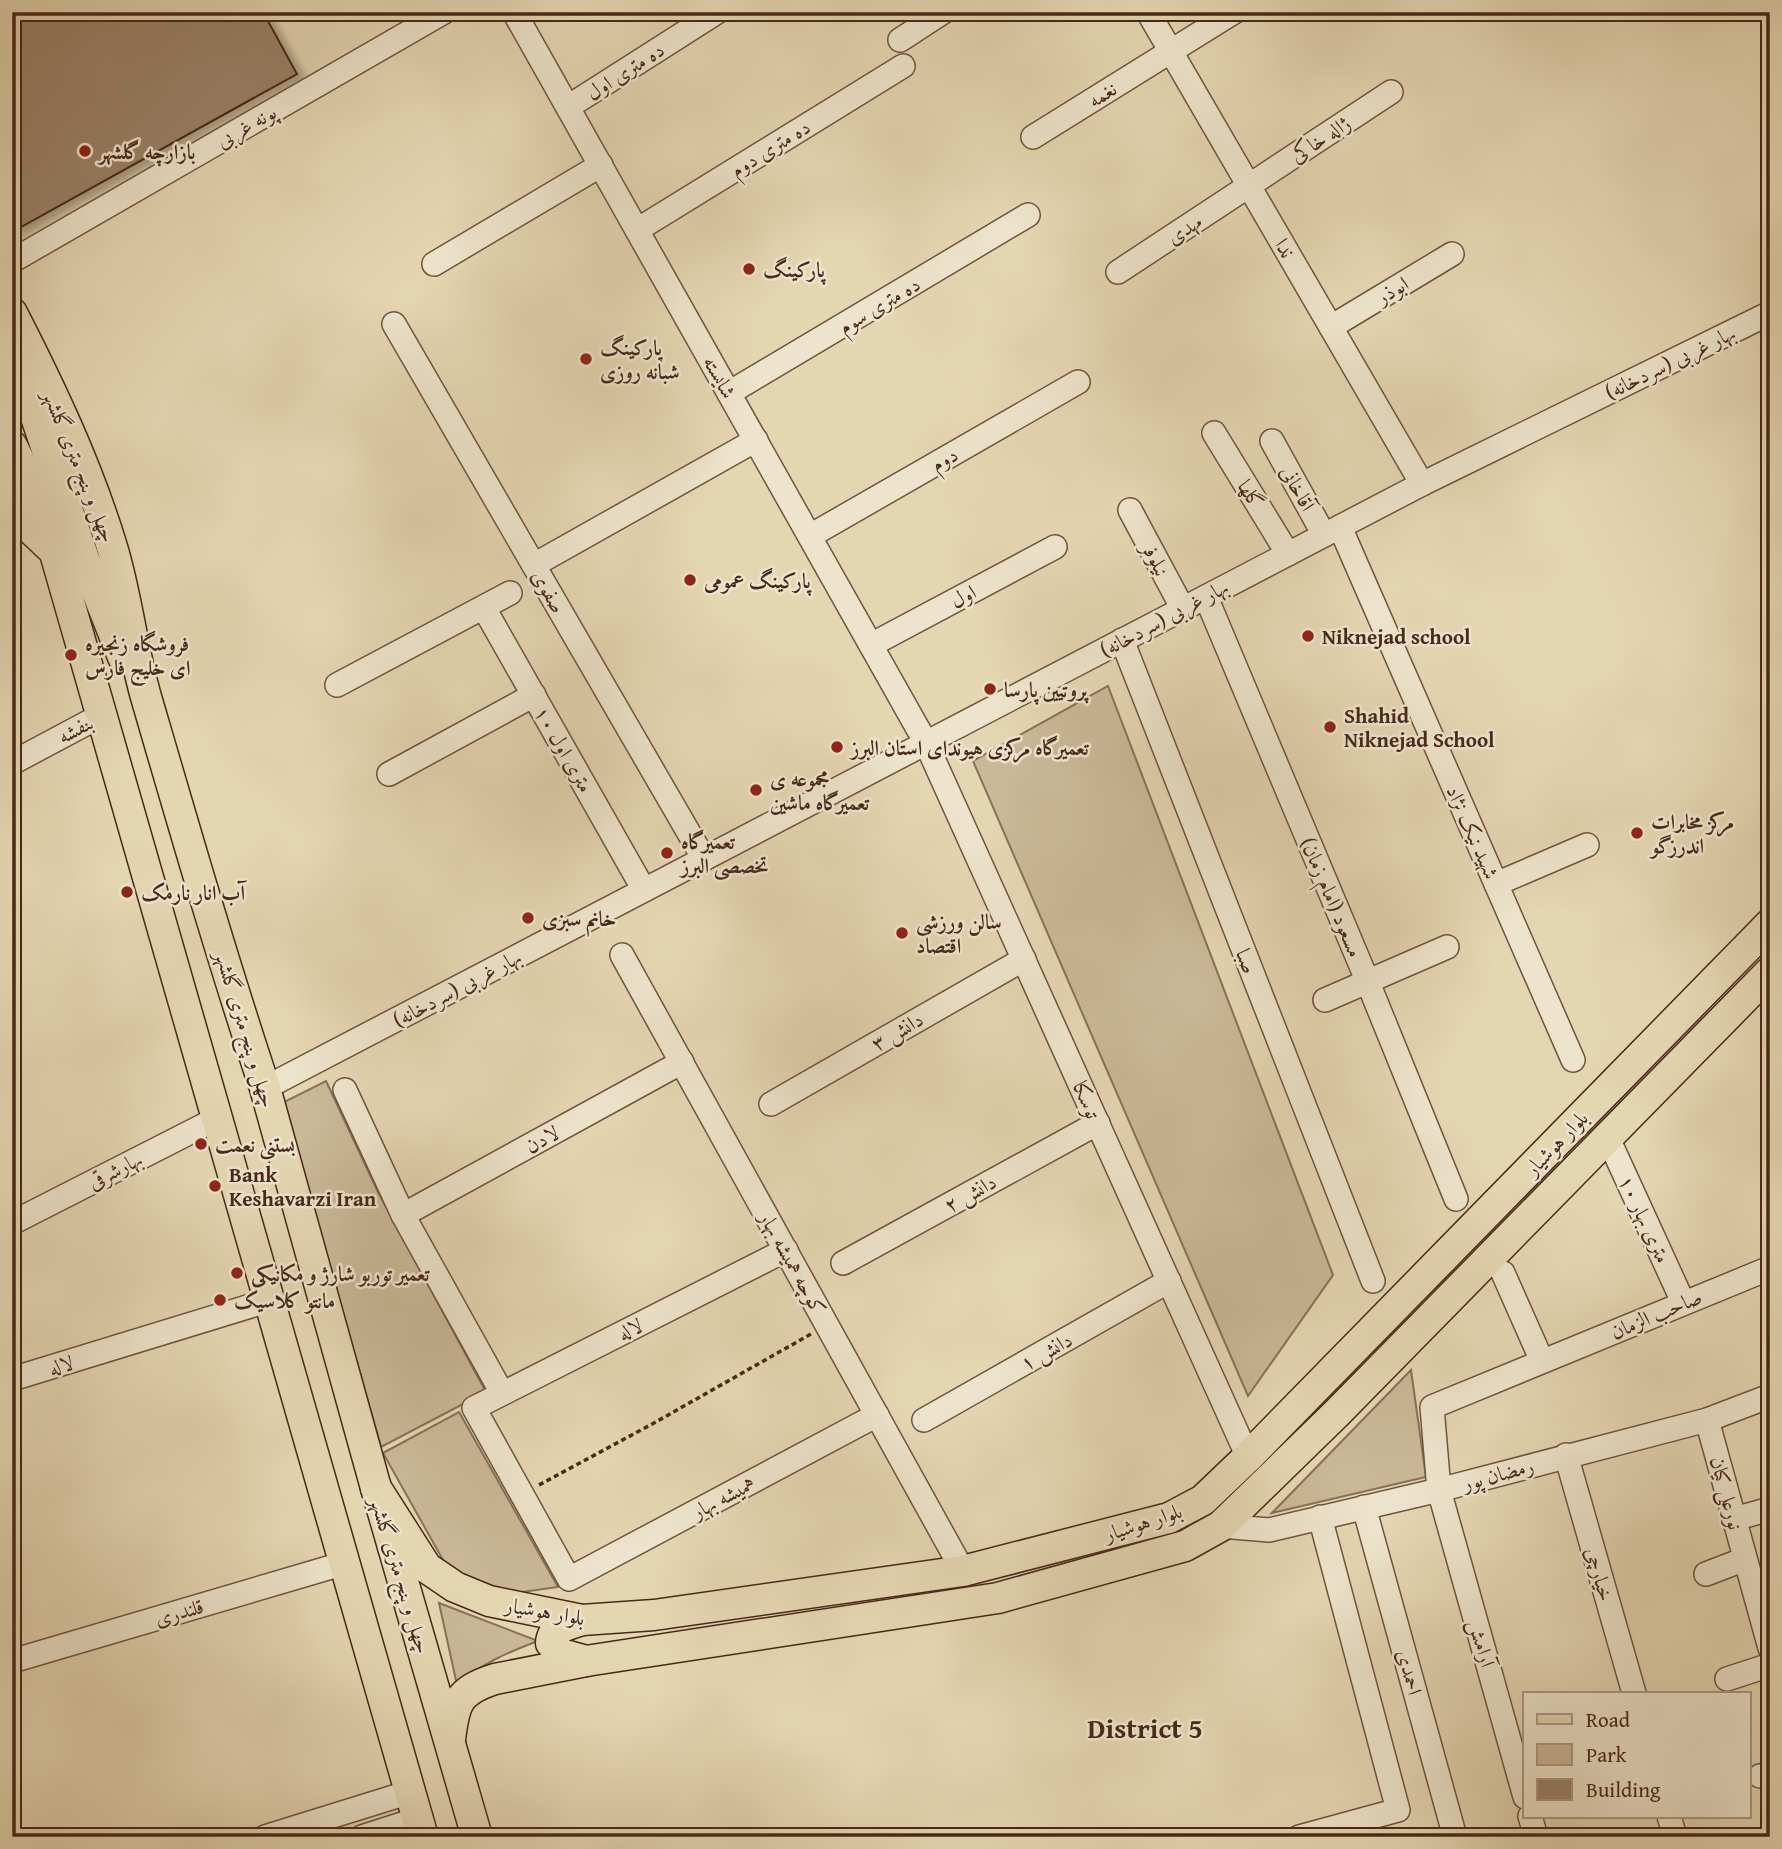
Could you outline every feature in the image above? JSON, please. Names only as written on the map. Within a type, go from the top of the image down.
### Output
[{"type":"main road","name":"چهل و پنج متری گلشهر","points":[[12,313],[61,410],[89,476],[113,550],[145,693],[265,1088],[376,1488],[477,1837]]},
{"type":"main road","points":[[12,373],[24,418],[119,650],[145,693]]},
{"type":"main road","points":[[12,446],[34,490],[55,553],[417,1816]]},
{"type":"main road","points":[[12,511],[55,553]]},
{"type":"main road","name":"بلوار هوشیار","points":[[376,1488],[427,1568],[455,1587],[489,1601],[582,1620],[667,1613],[963,1571],[1170,1518],[1203,1500],[1248,1457],[1770,924]]},
{"type":"main road","name":"بلوار هوشیار","points":[[450,1740],[453,1711],[459,1699],[480,1684],[586,1661],[998,1598],[1185,1546],[1222,1526],[1337,1413],[1770,972]]},
{"type":"main road","points":[[1648,1048],[1653,1065],[1670,1074]]},
{"type":"main road","points":[[1598,1099],[1615,1102],[1614,1129]]},
{"type":"main road","points":[[582,1620],[556,1630],[551,1643],[561,1654],[586,1661]]},
{"type":"street","name":"پونه غربی","points":[[12,261],[444,12]]},
{"type":"street","name":"شایسته","points":[[514,12],[926,743]]},
{"type":"street","name":"ده متری اول","points":[[568,107],[717,12]]},
{"type":"street","points":[[900,40],[943,12]]},
{"type":"street","name":"ندا","points":[[1148,12],[1422,484]]},
{"type":"street","name":"نغمه","points":[[1033,137],[1234,12]]},
{"type":"street","name":"ده متری دوم","points":[[637,230],[904,66]]},
{"type":"street","name":"ژاله خاکی","points":[[1249,186],[1391,92]]},
{"type":"street","points":[[434,264],[601,165]]},
{"type":"street","name":"مهدی","points":[[1118,272],[1249,186]]},
{"type":"street","name":"ده متری سوم","points":[[729,393],[1028,215]]},
{"type":"street","name":"ابوذر","points":[[1331,327],[1452,254]]},
{"type":"street","name":"بهار غربی (سردخانه)","points":[[265,1088],[1422,484],[1770,313]]},
{"type":"street","name":"صفوی","points":[[394,324],[704,859]]},
{"type":"street","name":"دوم","points":[[810,536],[1077,382]]},
{"type":"street","name":"گلها","points":[[1214,433],[1288,554]]},
{"type":"street","points":[[534,565],[756,440]]},
{"type":"street","name":"آقاخانی","points":[[1272,441],[1332,531]]},
{"type":"street","name":"نیلوفر","points":[[1130,510],[1183,609]]},
{"type":"street","name":"شهید نیک نژاد","points":[[1332,531],[1496,884],[1573,1060]]},
{"type":"street","name":"اول","points":[[871,645],[1055,547]]},
{"type":"street","points":[[337,685],[510,593]]},
{"type":"street","name":"مسعود (امام زمان)","points":[[1206,597],[1456,1199]]},
{"type":"street","name":"۱۰ متری اول","points":[[484,608],[644,890]]},
{"type":"street","name":"صبا","points":[[1122,640],[1373,1281]]},
{"type":"street","points":[[389,774],[534,695]]},
{"type":"street","name":"بنفشه","points":[[12,763],[102,715]]},
{"type":"street","name":"توسکا","points":[[926,743],[1248,1457]]},
{"type":"street","points":[[1496,884],[1587,845]]},
{"type":"street","points":[[1325,1000],[1447,947]]},
{"type":"street","name":"کوچه همیشه بهار","points":[[622,955],[963,1571]]},
{"type":"street","name":"دانش ۳","points":[[771,1104],[1024,959]]},
{"type":"street","name":"لادن","points":[[403,1215],[682,1062]]},
{"type":"street","points":[[345,1090],[403,1215],[502,1393]]},
{"type":"street","name":"بهارشرقی","points":[[12,1223],[218,1118]]},
{"type":"street","name":"دانش ۲","points":[[843,1263],[1098,1124]]},
{"type":"street","name":"۱۰ متری بهار","points":[[1614,1129],[1683,1302]]},
{"type":"street","name":"لاله","points":[[522,1494],[474,1408],[786,1250]]},
{"type":"street","name":"صاحب الزمان","points":[[1439,1490],[1432,1407],[1770,1268]]},
{"type":"street","points":[[1503,1273],[1542,1361]]},
{"type":"street","name":"دانش ۱","points":[[924,1420],[1169,1282]]},
{"type":"street","name":"لاله","points":[[12,1380],[270,1300]]},
{"type":"street","name":"رمضان پور","points":[[1222,1526],[1269,1530],[1439,1490],[1707,1420],[1770,1396]]},
{"type":"street","name":"همیشه بهار","points":[[522,1494],[569,1579],[877,1415]]},
{"type":"street","name":"نورعلی کیان","points":[[1707,1420],[1745,1559],[1763,1599],[1770,1648]]},
{"type":"street","name":"خیارچی","points":[[1566,1455],[1634,1692]]},
{"type":"street","name":"آرامش","points":[[1439,1490],[1523,1790]]},
{"type":"street","name":"احمدی","points":[[1364,1507],[1455,1837]]},
{"type":"street","points":[[1734,1519],[1770,1509]]},
{"type":"street","points":[[1299,1837],[1398,1810],[1320,1517]]},
{"type":"street","points":[[1706,1574],[1745,1559]]},
{"type":"street","name":"قلندری","points":[[12,1661],[345,1563]]},
{"type":"street","points":[[1727,1679],[1770,1665]]},
{"type":"street","points":[[265,1837],[355,1809],[417,1816]]},
{"type":"street","points":[[355,1809],[369,1818],[368,1829],[361,1837]]},
{"type":"street","points":[[361,1837],[417,1816]]},
{"type":"street","points":[[1531,1818],[1536,1837]]},
{"type":"street","points":[[1670,1818],[1675,1837]]},
{"type":"path","points":[[522,1494],[827,1325]]},
{"type":"green space","points":[[1108,686],[1333,1275],[1248,1396],[973,761]]},
{"type":"green space","points":[[326,1081],[377,1190],[486,1392],[381,1447],[284,1102]]},
{"type":"green space","points":[[1411,1370],[1426,1477],[1272,1513]]},
{"type":"green space","points":[[459,1412],[558,1587],[515,1593],[471,1580],[443,1560],[383,1453]]},
{"type":"green space","points":[[439,1603],[538,1641],[495,1659],[457,1685]]},
{"type":"building","name":"بازارچه گلشهر","points":[[12,12],[263,12],[297,74],[12,232]]},
{"type":"place","name":"بازارچه گلشهر","points":[[85,151]]},
{"type":"place","name":"پارکینگ","points":[[749,269]]},
{"type":"place","name":"پارکینگ شبانه روزی","points":[[586,359]]},
{"type":"place","name":"پارکینگ عمومی","points":[[690,580]]},
{"type":"place","name":"Niknejad school","points":[[1308,636]]},
{"type":"place","name":"فروشگاه زنجیره ای خلیج فارس","points":[[71,655]]},
{"type":"place","name":"پروتیین پارسا","points":[[990,689]]},
{"type":"place","name":"Shahid Niknejad School","points":[[1330,727]]},
{"type":"place","name":"تعمیرگاه مرکزی هیوندای استان البرز","points":[[837,747]]},
{"type":"place","name":"مجموعه ی تعمیرگاه ماشین","points":[[756,790]]},
{"type":"place","name":"مرکز مخابرات اندرزگو","points":[[1637,833]]},
{"type":"place","name":"تعمیرگاه تخصصی البرز","points":[[667,853]]},
{"type":"place","name":"آب انار نارمک","points":[[127,892]]},
{"type":"place","name":"خانم سبزی","points":[[528,918]]},
{"type":"place","name":"سالن ورزشی اقتصاد","points":[[902,933]]},
{"type":"place","name":"بستنی نعمت","points":[[201,1144]]},
{"type":"place","name":"Bank Keshavarzi Iran","points":[[215,1186]]},
{"type":"place","name":"تعمیر توربو شارژ ‌و مکانیکی","points":[[237,1273]]},
{"type":"place","name":"مانتو کلاسیک","points":[[220,1300]]},
{"type":"district","name":"District 5","points":[[1145,1727]]}]
